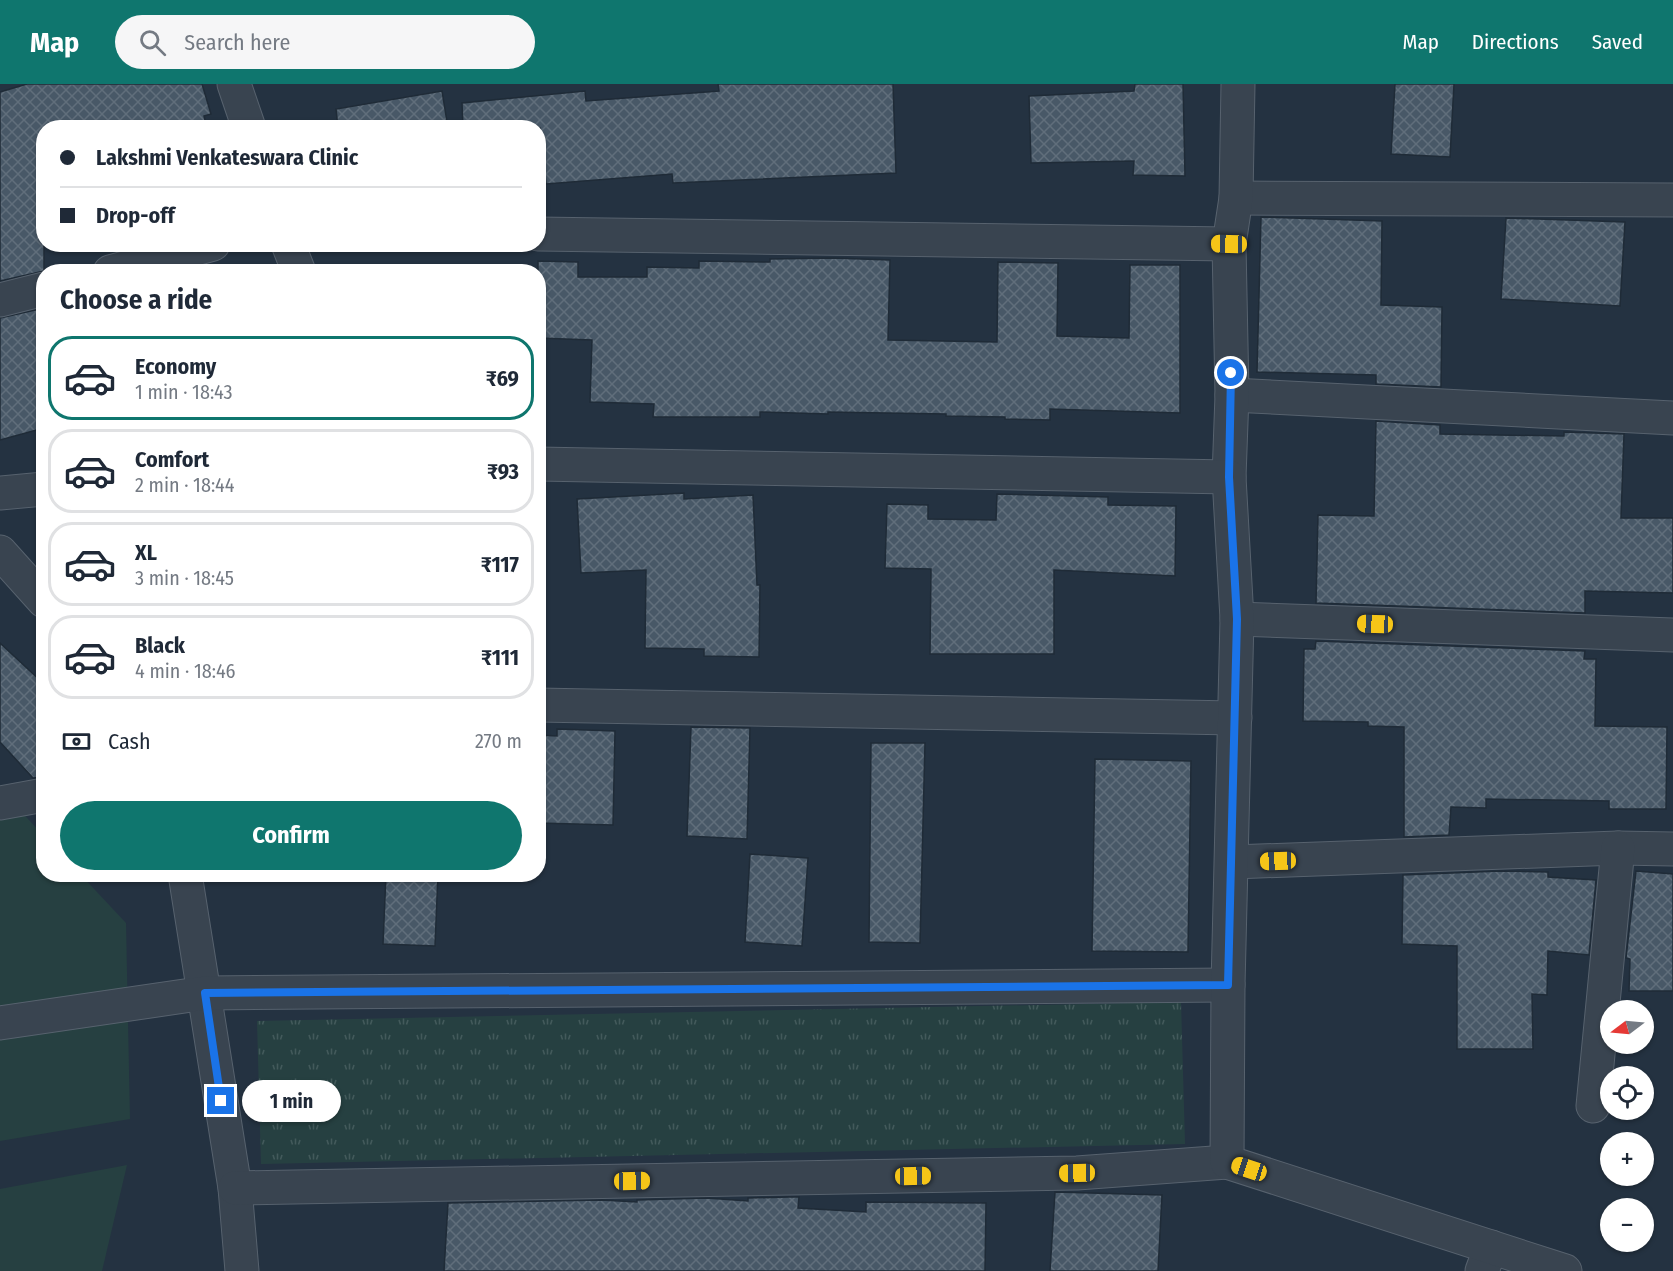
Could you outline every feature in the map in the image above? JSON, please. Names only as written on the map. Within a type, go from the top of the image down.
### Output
[{"type":"street","points":[[234,84],[246,120]]},
{"type":"street","points":[[1227,1162],[1228,985],[1233,862],[1237,619],[1229,477],[1232,395],[1229,244],[1236,198],[1238,84]]},
{"type":"street","points":[[1236,198],[1673,200]]},
{"type":"street","points":[[546,234],[1229,244]]},
{"type":"street","points":[[139,264],[184,252]]},
{"type":"street","points":[[0,300],[36,291]]},
{"type":"street","points":[[1232,395],[1673,418]]},
{"type":"street","points":[[546,464],[1229,477]]},
{"type":"street","points":[[0,493],[36,490]]},
{"type":"street","points":[[0,552],[36,592]]},
{"type":"street","points":[[1237,619],[1673,635]]},
{"type":"street","points":[[546,705],[1235,718]]},
{"type":"street","points":[[0,803],[36,796]]},
{"type":"street","points":[[1233,862],[1618,848],[1673,849]]},
{"type":"street","points":[[1593,1106],[1618,848]]},
{"type":"street","points":[[186,882],[235,1188],[242,1271]]},
{"type":"street","points":[[0,1023],[205,993],[1228,985]]},
{"type":"street","points":[[235,1188],[1077,1173],[1227,1162],[1486,1259],[1565,1271]]},
{"type":"green space","points":[[0,789],[36,828],[36,882],[88,882],[126,923],[130,1119],[0,1141]]},
{"type":"green space","points":[[1181,1002],[1185,1144],[261,1164],[257,1021]]},
{"type":"green space","points":[[127,1165],[102,1271],[0,1271],[0,1189]]},
{"type":"building","points":[[27,84],[202,84],[211,114],[204,116],[205,120],[36,120],[36,252],[44,252],[44,264],[36,264],[36,273],[0,281],[0,92]]},
{"type":"building","points":[[718,84],[893,84],[896,173],[673,183],[672,174],[546,184],[546,120],[463,120],[462,103],[585,91],[586,101],[719,91]]},
{"type":"building","points":[[1135,84],[1183,84],[1185,176],[1133,175],[1134,161],[1031,163],[1029,96],[1134,91]]},
{"type":"building","points":[[1395,84],[1454,84],[1450,157],[1391,154]]},
{"type":"building","points":[[442,91],[447,120],[337,120],[336,109]]},
{"type":"building","points":[[1261,217],[1382,221],[1381,305],[1442,307],[1441,387],[1376,384],[1376,375],[1257,372]]},
{"type":"building","points":[[1506,218],[1625,222],[1620,306],[1501,299]]},
{"type":"building","points":[[770,259],[890,260],[888,340],[997,342],[998,262],[1058,263],[1057,336],[1129,338],[1130,265],[1180,265],[1180,413],[1050,409],[1050,420],[946,416],[946,414],[828,412],[828,414],[760,412],[760,417],[653,417],[654,404],[590,402],[592,340],[546,338],[546,264],[538,264],[538,261],[578,262],[578,277],[647,277],[647,267],[699,268],[699,261],[770,262]]},
{"type":"building","points":[[36,310],[36,430],[0,440],[0,318]]},
{"type":"building","points":[[1376,421],[1440,425],[1440,434],[1564,436],[1564,432],[1624,434],[1621,518],[1673,518],[1673,593],[1585,591],[1585,613],[1316,603],[1318,515],[1374,516]]},
{"type":"building","points":[[684,493],[684,499],[753,495],[757,585],[760,585],[759,657],[704,656],[704,649],[645,648],[646,570],[581,573],[577,499]]},
{"type":"building","points":[[997,494],[1108,497],[1108,505],[1176,506],[1175,576],[1054,570],[1054,654],[930,654],[931,569],[885,568],[887,504],[928,505],[928,519],[996,520]]},
{"type":"building","points":[[1316,641],[1585,651],[1584,659],[1596,659],[1595,726],[1667,727],[1666,809],[1609,809],[1609,801],[1486,799],[1486,808],[1451,807],[1449,835],[1404,837],[1404,727],[1368,726],[1368,722],[1303,721],[1304,649],[1315,649]]},
{"type":"building","points":[[0,643],[36,677],[36,778],[33,778],[0,742]]},
{"type":"building","points":[[691,727],[750,728],[747,839],[687,836]]},
{"type":"building","points":[[557,729],[615,731],[613,825],[546,823],[546,735],[557,736]]},
{"type":"building","points":[[871,743],[925,743],[920,943],[869,942]]},
{"type":"building","points":[[1095,759],[1191,761],[1188,952],[1092,951]]},
{"type":"building","points":[[750,854],[808,858],[802,946],[745,942]]},
{"type":"building","points":[[1500,871],[1548,872],[1548,877],[1596,880],[1589,955],[1548,951],[1547,995],[1532,994],[1533,1049],[1457,1049],[1457,946],[1402,944],[1403,875]]},
{"type":"building","points":[[1636,871],[1673,874],[1673,991],[1629,991],[1630,959],[1626,958]]},
{"type":"building","points":[[386,882],[438,882],[435,946],[383,944]]},
{"type":"building","points":[[1055,1192],[1162,1195],[1158,1271],[1050,1271]]},
{"type":"building","points":[[799,1197],[798,1208],[866,1212],[866,1202],[986,1203],[985,1271],[444,1271],[448,1203],[601,1200],[637,1202],[637,1200],[706,1198],[748,1201],[748,1198]]},
{"type":"route","points":[[221,1101],[205,993],[1228,985],[1233,862],[1237,619],[1229,477],[1231,373]]}]
